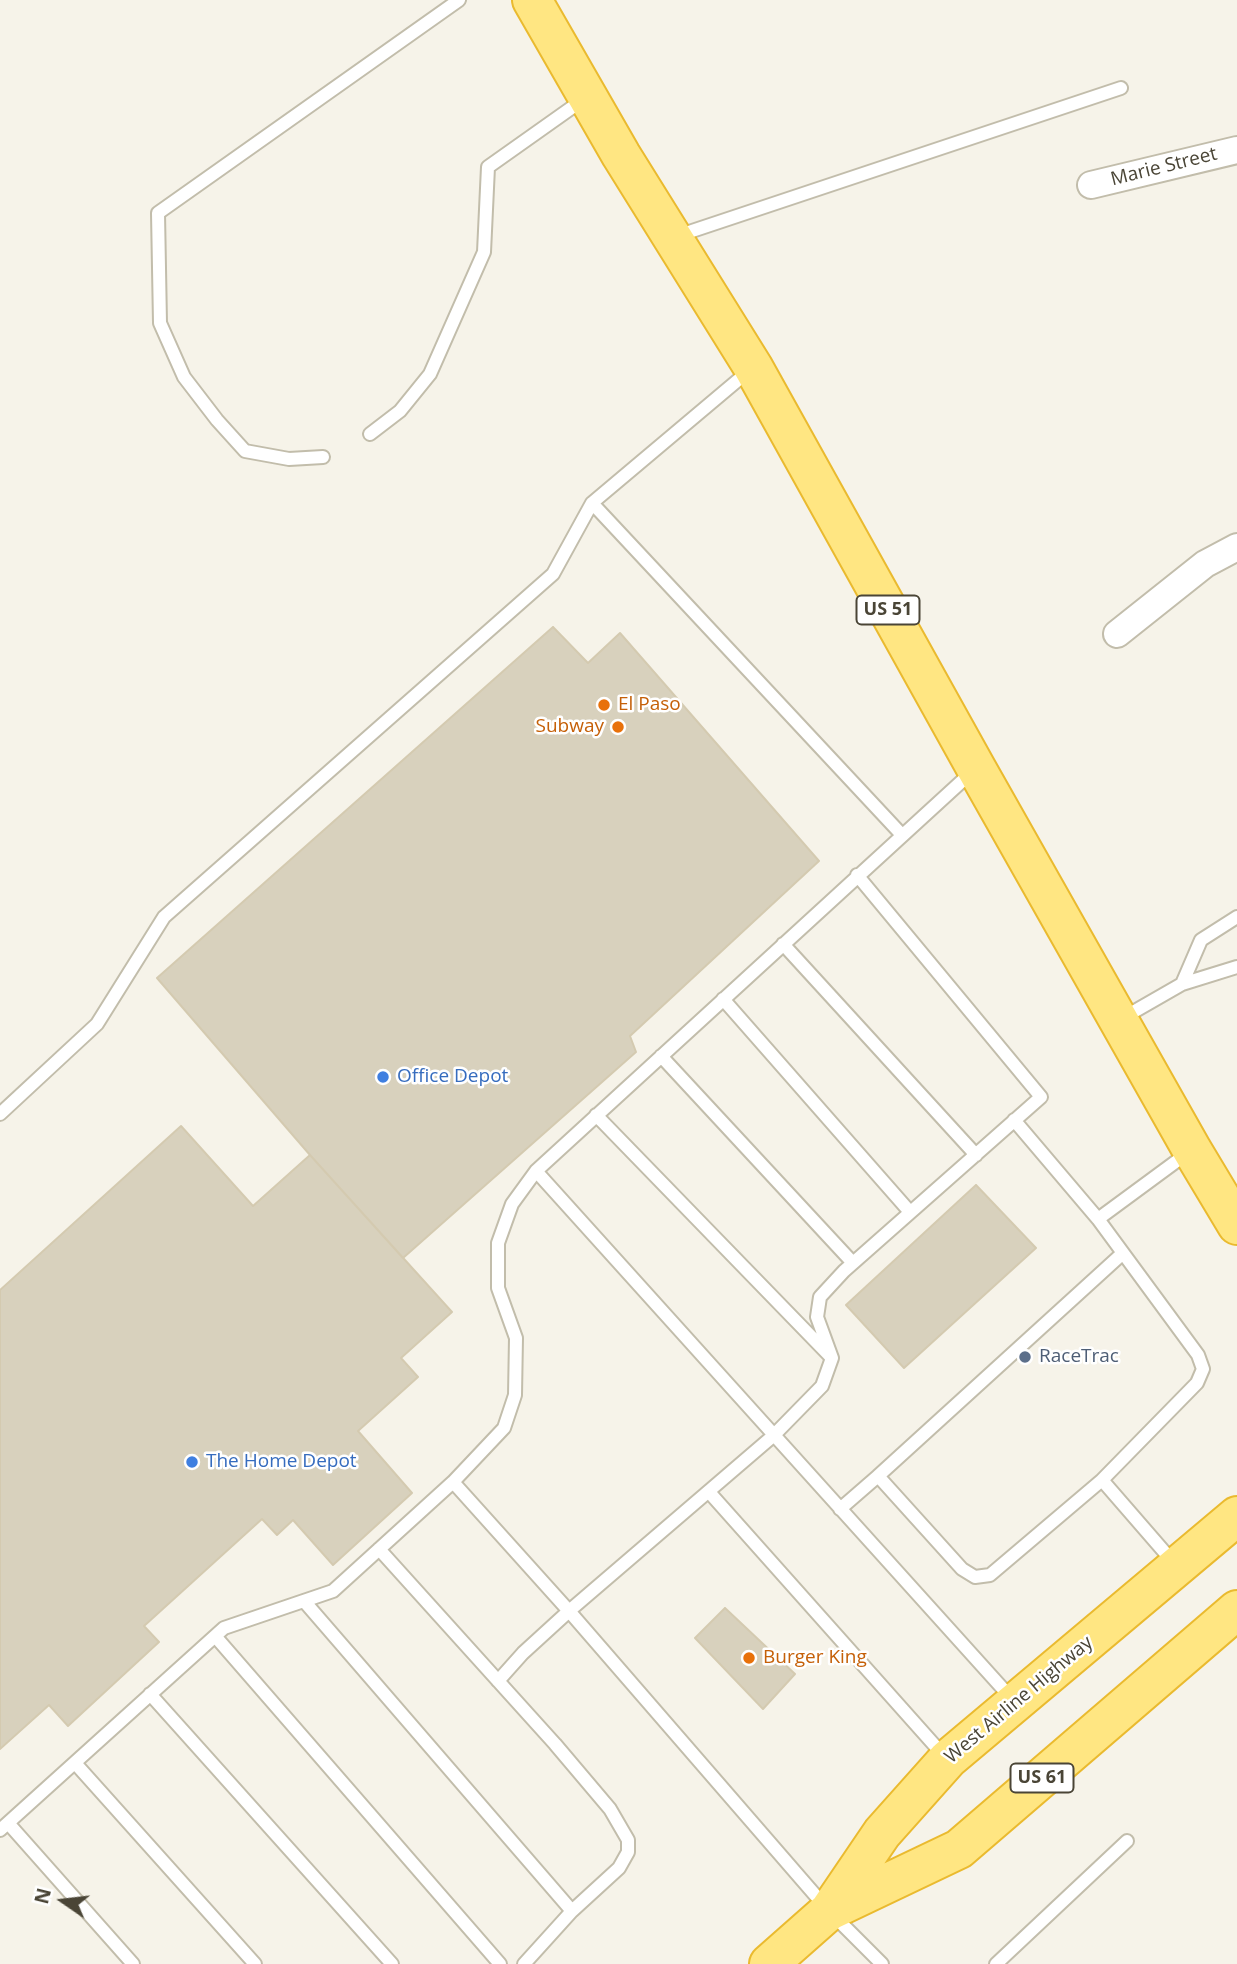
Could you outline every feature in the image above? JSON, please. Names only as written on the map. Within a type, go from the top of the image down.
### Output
[{"type":"highway","name":"US 51","points":[[532,0],[753,367],[976,768],[1237,1225]]},
{"type":"highway","name":"West Airline Highway","points":[[769,1964],[829,1911],[881,1833],[948,1759],[1237,1516]]},
{"type":"highway","name":"West Airline Highway","points":[[829,1911],[959,1849],[1236,1612]]},
{"type":"street","name":"Marie Street","points":[[1091,185],[1237,149]]},
{"type":"street","points":[[1117,634],[1205,564],[1237,547]]},
{"type":"lane","points":[[323,457],[289,459],[245,451],[184,377],[160,323],[158,214],[458,0]]},
{"type":"lane","points":[[673,238],[1121,89]]},
{"type":"lane","points":[[370,435],[400,411],[430,374],[484,252],[488,167],[588,97]]},
{"type":"lane","points":[[0,1114],[97,1024],[164,917],[553,574],[592,503],[753,367]]},
{"type":"lane","points":[[592,503],[902,835]]},
{"type":"lane","points":[[133,1964],[4,1826],[223,1628],[333,1591],[453,1482],[504,1428],[515,1395],[516,1338],[498,1288],[498,1244],[512,1204],[536,1171],[976,768]]},
{"type":"lane","points":[[498,1681],[523,1653],[569,1611],[774,1436],[822,1386],[832,1358],[817,1317],[820,1297],[853,1263],[1041,1097],[857,875]]},
{"type":"lane","points":[[1182,984],[1201,940],[1237,917]]},
{"type":"lane","points":[[783,944],[976,1154]]},
{"type":"lane","points":[[1120,1020],[1182,984],[1237,967]]},
{"type":"lane","points":[[723,999],[910,1212]]},
{"type":"lane","points":[[661,1056],[853,1263]]},
{"type":"lane","points":[[596,1115],[832,1358]]},
{"type":"lane","points":[[878,1476],[962,1569],[975,1577],[990,1575],[1102,1480],[1197,1383],[1203,1370],[1198,1355],[1098,1219],[1014,1121]]},
{"type":"lane","points":[[1098,1219],[1192,1150]]},
{"type":"lane","points":[[536,1171],[1015,1703]]},
{"type":"lane","points":[[840,1509],[1123,1253]]},
{"type":"lane","points":[[1102,1480],[1177,1566]]},
{"type":"lane","points":[[453,1482],[569,1611],[829,1911],[882,1964]]},
{"type":"lane","points":[[709,1492],[948,1759]]},
{"type":"lane","points":[[379,1549],[610,1809],[628,1840],[628,1852],[619,1868],[572,1911],[524,1964]]},
{"type":"lane","points":[[304,1601],[572,1911]]},
{"type":"lane","points":[[215,1636],[500,1964]]},
{"type":"lane","points":[[150,1694],[391,1964]]},
{"type":"lane","points":[[75,1762],[254,1964]]},
{"type":"lane","points":[[996,1964],[1127,1841]]},
{"type":"building","points":[[553,627],[588,663],[620,633],[819,861],[630,1036],[636,1052],[403,1258],[157,978]]},
{"type":"building","name":"The Home Depot","points":[[181,1126],[253,1206],[310,1155],[452,1312],[401,1358],[418,1377],[358,1431],[412,1493],[333,1565],[293,1520],[277,1535],[262,1519],[144,1626],[159,1642],[68,1726],[49,1705],[0,1749],[0,1290]]},
{"type":"building","points":[[976,1185],[1036,1248],[904,1368],[846,1305]]},
{"type":"building","points":[[725,1608],[795,1674],[763,1709],[695,1638]]},
{"type":"place","name":"El Paso","points":[[604,705]]},
{"type":"place","name":"Subway","points":[[618,727]]},
{"type":"place","name":"Office Depot","points":[[383,1077]]},
{"type":"place","name":"RaceTrac","points":[[1025,1357]]},
{"type":"place","name":"The Home Depot","points":[[192,1462]]},
{"type":"place","name":"Burger King","points":[[749,1658]]}]
